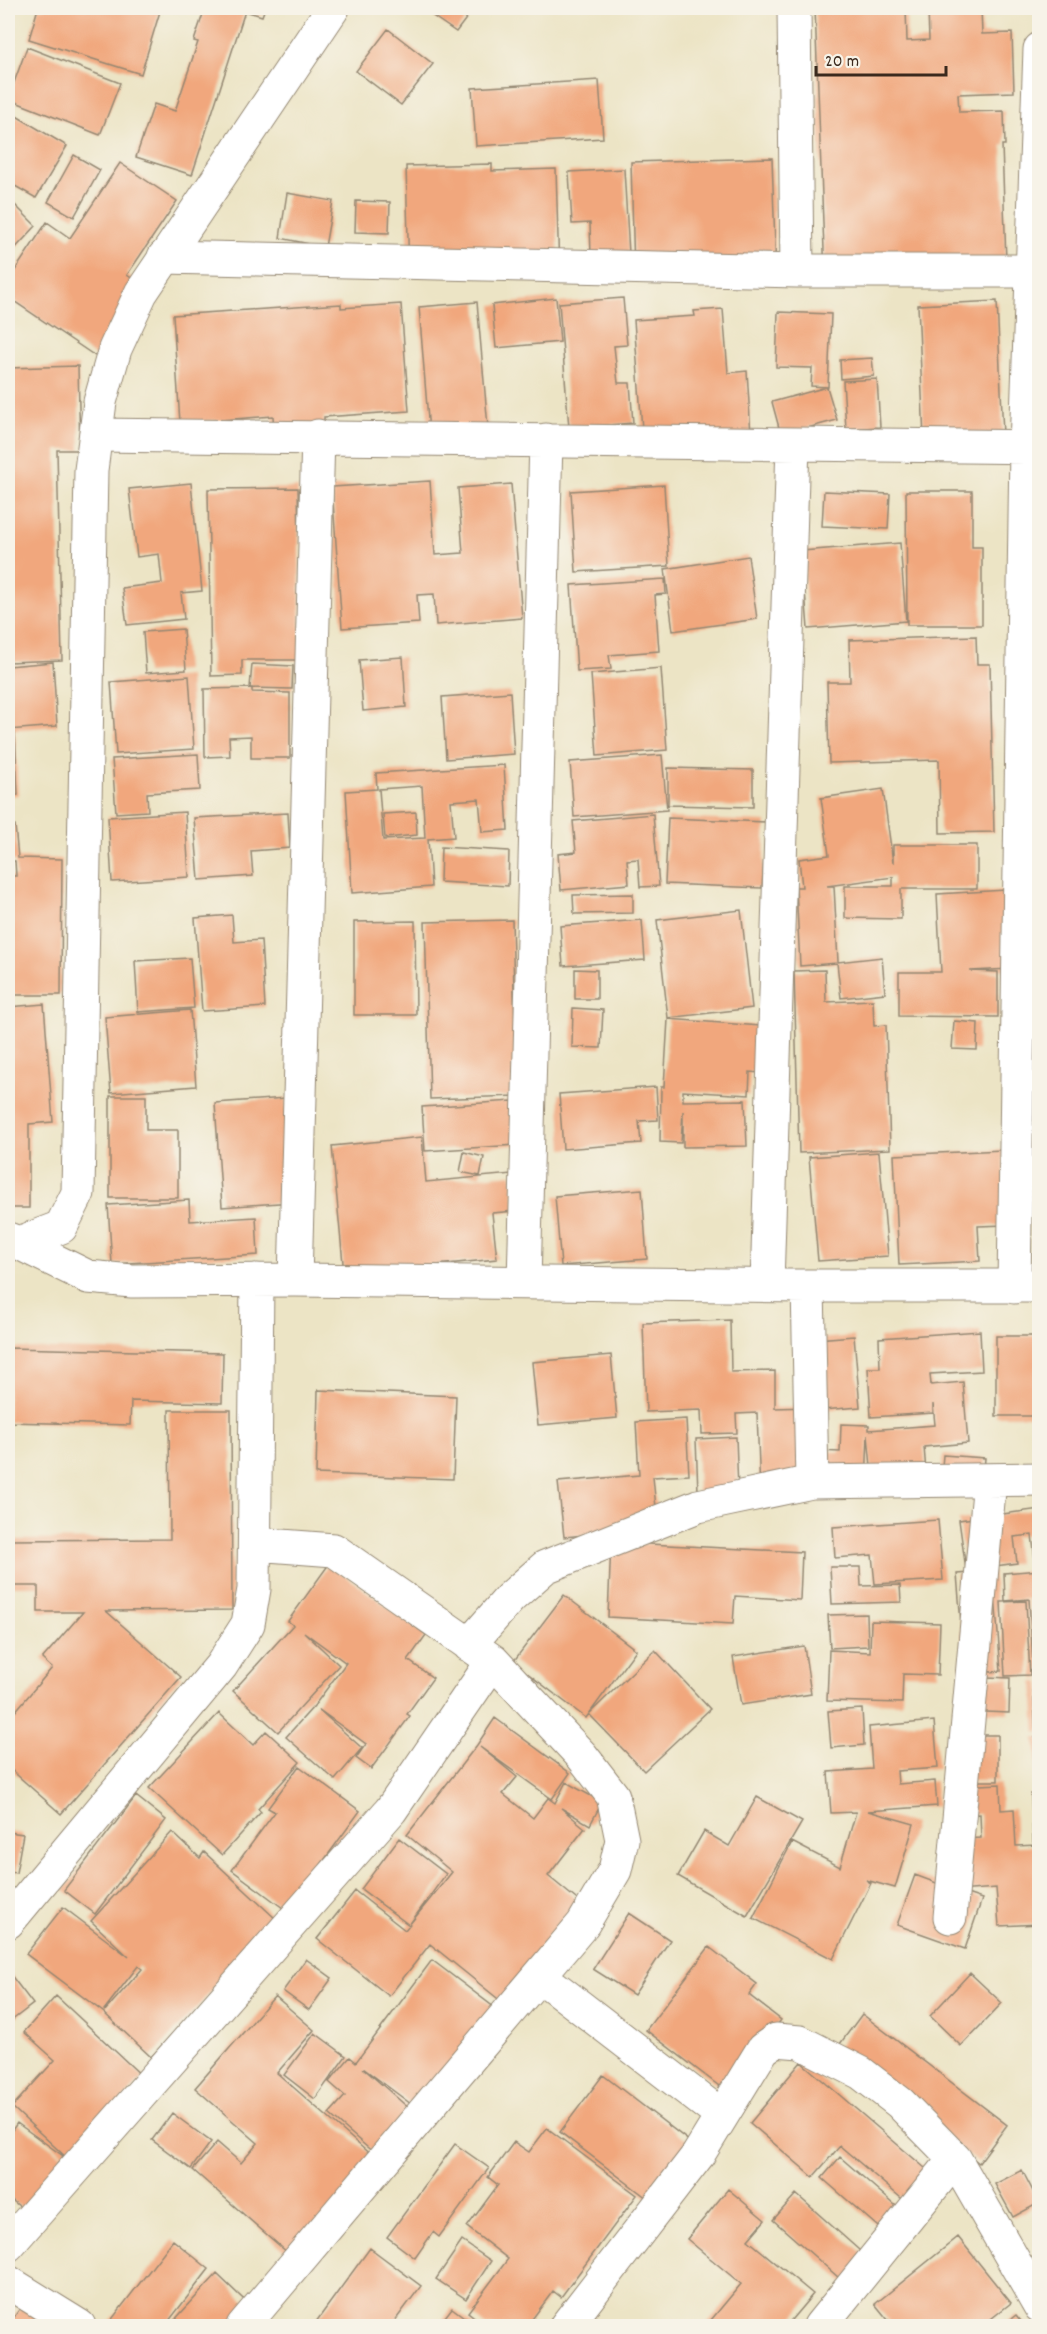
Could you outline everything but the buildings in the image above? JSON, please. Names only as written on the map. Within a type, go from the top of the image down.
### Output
[{"type":"street","points":[[13,1241],[61,1227],[78,1193],[91,482],[100,402],[115,349],[141,293],[333,8]]},
{"type":"street","points":[[794,8],[797,271]]},
{"type":"street","points":[[13,1241],[88,1276],[132,1281],[295,1280],[1027,1286],[1033,447],[1040,49]]},
{"type":"street","points":[[164,257],[797,271],[1035,271]]},
{"type":"street","points":[[96,435],[318,436],[1033,447]]},
{"type":"street","points":[[295,1280],[318,436]]},
{"type":"street","points":[[524,1282],[546,440]]},
{"type":"street","points":[[767,1284],[793,444]]},
{"type":"street","points":[[8,1922],[221,1666],[248,1624],[254,1589],[257,1280]]},
{"type":"street","points":[[808,1286],[812,1482]]},
{"type":"street","points":[[8,2245],[391,1810],[510,1598],[545,1567],[698,1506],[812,1482],[1040,1479]]},
{"type":"street","points":[[950,1917],[990,1480]]},
{"type":"street","points":[[243,2326],[583,1924],[615,1870],[622,1840],[613,1796],[582,1756],[481,1653],[334,1550],[255,1544]]},
{"type":"street","points":[[254,1589],[307,1547]]},
{"type":"street","points":[[540,1976],[722,2116]]},
{"type":"street","points":[[566,2326],[698,2155],[763,2049],[776,2040],[800,2042],[861,2073],[900,2103],[955,2159],[1040,2306]]},
{"type":"street","points":[[820,2326],[955,2159]]},
{"type":"street","points":[[8,2282],[79,2326]]}]
